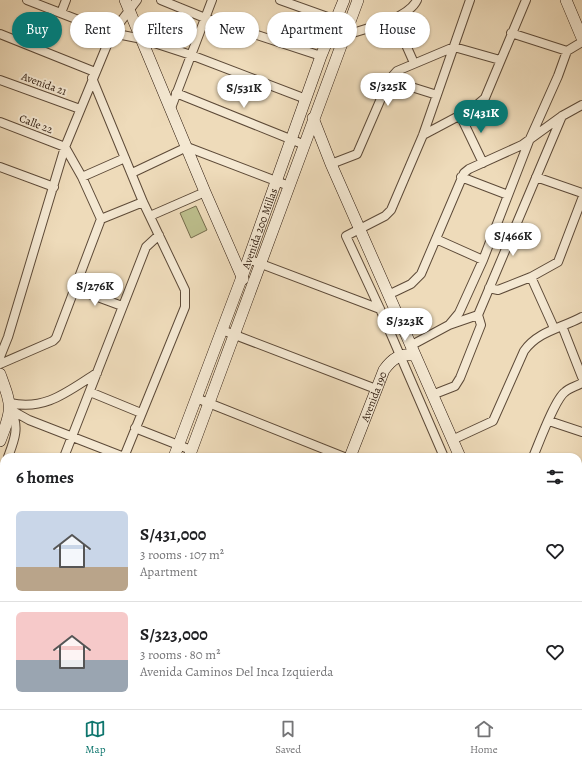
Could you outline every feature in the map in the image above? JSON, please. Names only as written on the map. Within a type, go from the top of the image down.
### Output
[{"type":"main road","points":[[125,0],[133,18]]},
{"type":"main road","name":"Avenida 200 Millas","points":[[339,12],[344,0]]},
{"type":"main road","name":"Avenida 200 Millas","points":[[354,12],[358,0]]},
{"type":"main road","points":[[566,0],[582,38]]},
{"type":"main road","points":[[146,48],[205,192],[249,292]]},
{"type":"main road","name":"Avenida 200 Millas","points":[[175,453],[242,277],[324,48]]},
{"type":"main road","name":"Avenida 200 Millas","points":[[190,453],[259,263],[341,48]]},
{"type":"main road","points":[[306,99],[331,164],[359,230],[458,453]]},
{"type":"main road","points":[[400,355],[412,351]]},
{"type":"main road","name":"Avenida 190","points":[[352,453],[376,390],[388,364],[400,355]]},
{"type":"main road","points":[[0,376],[10,406],[0,441]]},
{"type":"street","points":[[27,0],[58,12]]},
{"type":"street","points":[[61,12],[66,0]]},
{"type":"street","points":[[125,17],[137,0]]},
{"type":"street","points":[[161,0],[205,18],[171,108]]},
{"type":"street","points":[[207,12],[212,0]]},
{"type":"street","points":[[280,0],[314,12]]},
{"type":"street","points":[[405,12],[414,7],[417,0]]},
{"type":"street","points":[[442,453],[380,309],[346,236],[385,216],[392,210],[423,135],[470,0]]},
{"type":"street","points":[[423,135],[476,106],[485,98],[526,0]]},
{"type":"street","points":[[0,34],[94,75],[143,202],[160,234],[185,290],[185,307],[126,453]]},
{"type":"street","points":[[511,34],[567,51]]},
{"type":"street","points":[[259,36],[321,56]]},
{"type":"street","points":[[412,351],[449,325],[459,313],[482,260],[529,141],[558,76],[567,51],[582,42]]},
{"type":"street","points":[[331,164],[357,154],[389,80],[397,71],[454,47],[500,60]]},
{"type":"street","points":[[0,357],[8,337],[65,147],[106,48]]},
{"type":"street","points":[[170,48],[306,99]]},
{"type":"street","points":[[407,48],[414,63]]},
{"type":"street","name":"Avenida 21","points":[[0,80],[80,109]]},
{"type":"street","points":[[389,80],[437,95]]},
{"type":"street","points":[[176,93],[304,145]]},
{"type":"street","points":[[388,295],[416,280],[421,274],[461,177],[469,169],[522,145],[562,116],[582,105]]},
{"type":"street","points":[[460,115],[483,162]]},
{"type":"street","points":[[432,395],[455,386],[460,378],[481,325],[478,315],[562,116]]},
{"type":"street","name":"Calle 22","points":[[0,122],[65,147]]},
{"type":"street","points":[[0,364],[53,341],[58,334],[102,219],[82,177],[65,147]]},
{"type":"street","points":[[132,173],[187,147],[289,186]]},
{"type":"street","points":[[82,177],[125,158]]},
{"type":"street","points":[[0,167],[54,187]]},
{"type":"street","points":[[536,176],[582,193]]},
{"type":"street","points":[[461,177],[508,195]]},
{"type":"street","points":[[150,216],[205,192]]},
{"type":"street","points":[[489,288],[498,290],[531,277],[555,265],[561,258],[582,199]]},
{"type":"street","points":[[102,219],[143,202]]},
{"type":"street","points":[[66,453],[146,247],[160,234]]},
{"type":"street","points":[[436,240],[482,260]]},
{"type":"street","points":[[248,259],[380,309]]},
{"type":"street","points":[[531,277],[558,327],[582,377]]},
{"type":"street","points":[[76,289],[122,306]]},
{"type":"street","points":[[449,325],[478,315]]},
{"type":"street","points":[[452,440],[493,421],[524,351],[537,338],[582,317]]},
{"type":"street","points":[[222,330],[376,390]]},
{"type":"street","points":[[10,406],[29,406],[50,401],[97,373]]},
{"type":"street","points":[[535,453],[553,409],[564,392],[582,383]]},
{"type":"street","points":[[90,392],[141,413]]},
{"type":"street","points":[[196,398],[334,453]]},
{"type":"street","points":[[10,406],[29,420],[114,453]]},
{"type":"street","points":[[9,453],[16,431],[16,419],[10,406]]},
{"type":"street","points":[[549,421],[582,432]]},
{"type":"street","points":[[135,428],[178,446],[188,453]]},
{"type":"green space","points":[[196,206],[207,230],[191,238],[180,213]]}]
